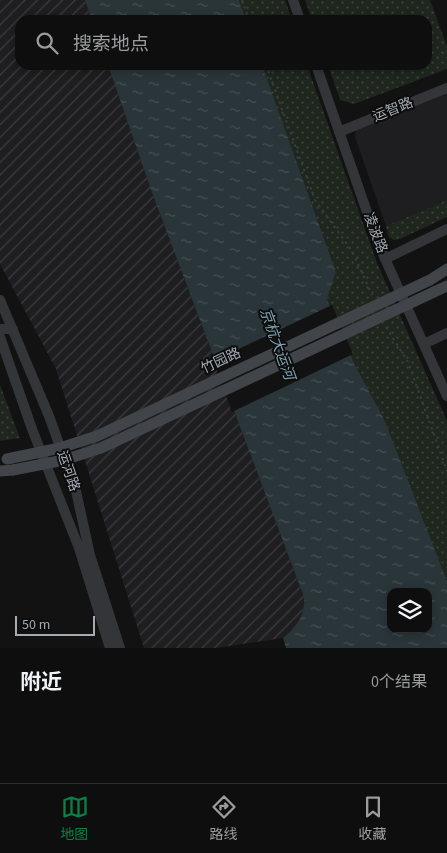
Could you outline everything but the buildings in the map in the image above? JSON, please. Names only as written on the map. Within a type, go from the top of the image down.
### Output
[{"type":"main road","name":"竹园路","points":[[3,459],[60,448],[96,436],[430,280],[447,270]]},
{"type":"main road","name":"竹园路","points":[[0,471],[64,460],[100,448],[447,287]]},
{"type":"street","points":[[293,0],[298,15]]},
{"type":"street","name":"凌波路","points":[[318,70],[385,258],[447,396]]},
{"type":"street","name":"运智路","points":[[339,132],[447,88]]},
{"type":"street","points":[[385,258],[447,229]]},
{"type":"street","name":"运河路","points":[[0,300],[49,416],[76,491],[90,555],[120,648]]},
{"type":"street","points":[[0,329],[13,328]]},
{"type":"street","points":[[424,344],[447,333]]},
{"type":"street","points":[[1,341],[18,341]]},
{"type":"street","name":"运河路","points":[[1,341],[35,437],[79,548],[110,648]]},
{"type":"path","points":[[242,0],[247,15]]},
{"type":"path","points":[[268,70],[315,200],[352,251],[375,302]]},
{"type":"path","points":[[383,319],[390,336],[408,362],[447,471]]},
{"type":"shaded area","points":[[0,0],[85,0],[90,15],[15,15],[15,70],[110,70],[151,190],[304,597],[304,607],[299,620],[283,638],[216,648],[144,648],[56,369],[0,264]]},
{"type":"shaded area","points":[[239,0],[285,0],[290,15],[244,15]]},
{"type":"shaded area","points":[[305,0],[430,0],[447,46],[447,69],[354,104],[340,100],[330,70],[432,70],[432,15],[310,15]]},
{"type":"shaded area","points":[[264,70],[309,70],[377,263],[447,421],[447,581],[385,421],[354,363],[327,299],[336,272]]},
{"type":"shaded area","points":[[447,94],[447,200],[386,226],[355,137],[356,130]]},
{"type":"shaded area","points":[[447,200],[447,217],[400,239],[394,240],[389,237],[386,226]]},
{"type":"shaded area","points":[[0,385],[20,438],[0,441]]},
{"type":"water","points":[[85,0],[239,0],[244,15],[90,15]]},
{"type":"water","name":"京杭大运河","points":[[110,70],[264,70],[336,272],[327,299],[354,363],[385,421],[447,581],[447,648],[286,648],[283,638],[292,630],[302,615],[304,597],[151,190]]},
{"type":"pier","points":[[332,305],[353,354],[232,412],[213,361]]}]
